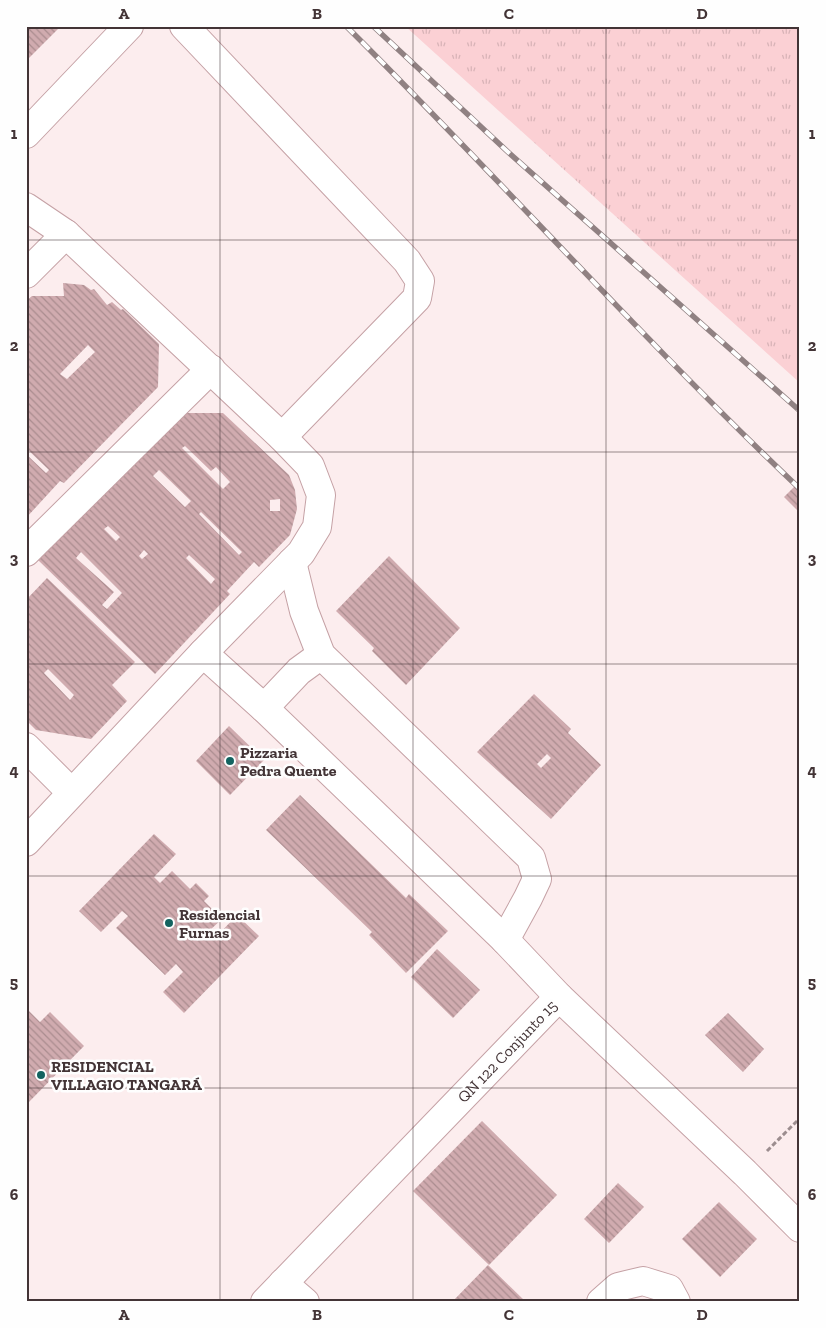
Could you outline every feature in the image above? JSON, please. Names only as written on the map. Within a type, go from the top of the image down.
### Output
[{"type":"street","points":[[26,134],[129,26]]},
{"type":"street","points":[[184,26],[407,260],[420,281],[417,298],[282,437]]},
{"type":"street","points":[[26,207],[66,234],[211,368],[282,437],[310,466],[321,495],[318,527],[301,553],[203,653],[26,842]]},
{"type":"street","points":[[26,274],[66,234]]},
{"type":"street","points":[[26,552],[211,368]]},
{"type":"street","points":[[292,562],[304,611],[321,655],[531,858],[537,879],[505,940]]},
{"type":"street","points":[[203,653],[264,708],[505,940],[559,997]]},
{"type":"street","points":[[264,708],[299,671],[321,655]]},
{"type":"street","points":[[26,747],[71,792]]},
{"type":"street","name":"QN 122 Conjunto 15","points":[[274,1292],[559,997],[745,1173],[800,1228]]},
{"type":"street","points":[[600,1302],[618,1287],[643,1281],[669,1289],[676,1302]]},
{"type":"street","points":[[274,1292],[304,1302]]},
{"type":"path","points":[[745,1173],[800,1118]]},
{"type":"green space","points":[[405,26],[800,26],[800,383]]},
{"type":"building","points":[[26,26],[61,26],[26,61]]},
{"type":"building","points":[[63,283],[84,285],[91,290],[94,289],[107,305],[112,302],[121,310],[123,309],[159,344],[158,387],[64,483],[60,481],[26,518],[26,454],[46,473],[49,470],[26,448],[26,301],[32,296],[64,296]],"holes":[[[88,345],[95,352],[67,379],[60,374]]]},
{"type":"building","points":[[181,413],[223,413],[289,475],[295,490],[297,509],[290,535],[259,567],[254,562],[227,591],[230,594],[155,674],[38,560]],"holes":[[[185,446],[211,471],[216,467],[230,482],[223,489],[182,448]],[[159,470],[191,501],[185,507],[153,476]],[[280,499],[280,511],[270,511],[270,500]],[[201,512],[242,552],[239,555],[199,514]],[[108,526],[120,537],[116,541],[104,529]],[[144,550],[148,554],[142,559],[139,556]],[[81,552],[122,593],[107,609],[102,605],[114,592],[76,558]],[[189,555],[215,579],[211,584],[186,558]]]},
{"type":"building","points":[[800,481],[800,513],[784,497]]},
{"type":"building","points":[[389,556],[460,628],[406,685],[372,651],[374,648],[336,611]]},
{"type":"building","points":[[47,578],[135,662],[112,685],[127,701],[91,739],[36,730],[26,720],[26,600]],"holes":[[[48,669],[74,695],[70,700],[44,673]]]},
{"type":"building","points":[[534,694],[571,729],[568,733],[601,765],[551,819],[477,752]],"holes":[[[547,754],[551,758],[541,768],[537,764]]]},
{"type":"building","name":"Pizzaria Pedra Quente","points":[[229,726],[264,760],[230,795],[196,761]]},
{"type":"building","points":[[300,795],[406,898],[409,894],[448,931],[406,973],[369,935],[372,932],[266,830]]},
{"type":"building","name":"Residencial Furnas","points":[[154,834],[176,854],[154,877],[160,883],[172,871],[190,889],[196,883],[209,896],[204,901],[222,919],[209,931],[216,937],[237,915],[259,936],[184,1013],[163,992],[183,972],[176,964],[165,975],[116,928],[128,916],[122,911],[101,932],[79,911]]},
{"type":"building","points":[[437,949],[480,990],[453,1018],[411,977]]},
{"type":"building","name":"RESIDENCIAL VILLAGIO TANGARÁ","points":[[26,1008],[40,1022],[50,1012],[84,1046],[26,1105]]},
{"type":"building","points":[[728,1013],[764,1049],[743,1072],[705,1035]]},
{"type":"building","points":[[482,1121],[557,1195],[489,1265],[413,1191]]},
{"type":"building","points":[[618,1183],[644,1207],[609,1243],[584,1219]]},
{"type":"building","points":[[719,1202],[757,1239],[720,1277],[682,1239]]},
{"type":"building","points":[[488,1265],[526,1302],[452,1302]]},
{"type":"railway","points":[[346,26],[684,375],[800,489]]},
{"type":"railway","points":[[373,26],[508,152],[800,411]]},
{"type":"place","name":"Pizzaria Pedra Quente","points":[[230,761]]},
{"type":"place","name":"Residencial Furnas","points":[[169,923]]},
{"type":"place","name":"RESIDENCIAL VILLAGIO TANGARÁ","points":[[41,1075]]}]
